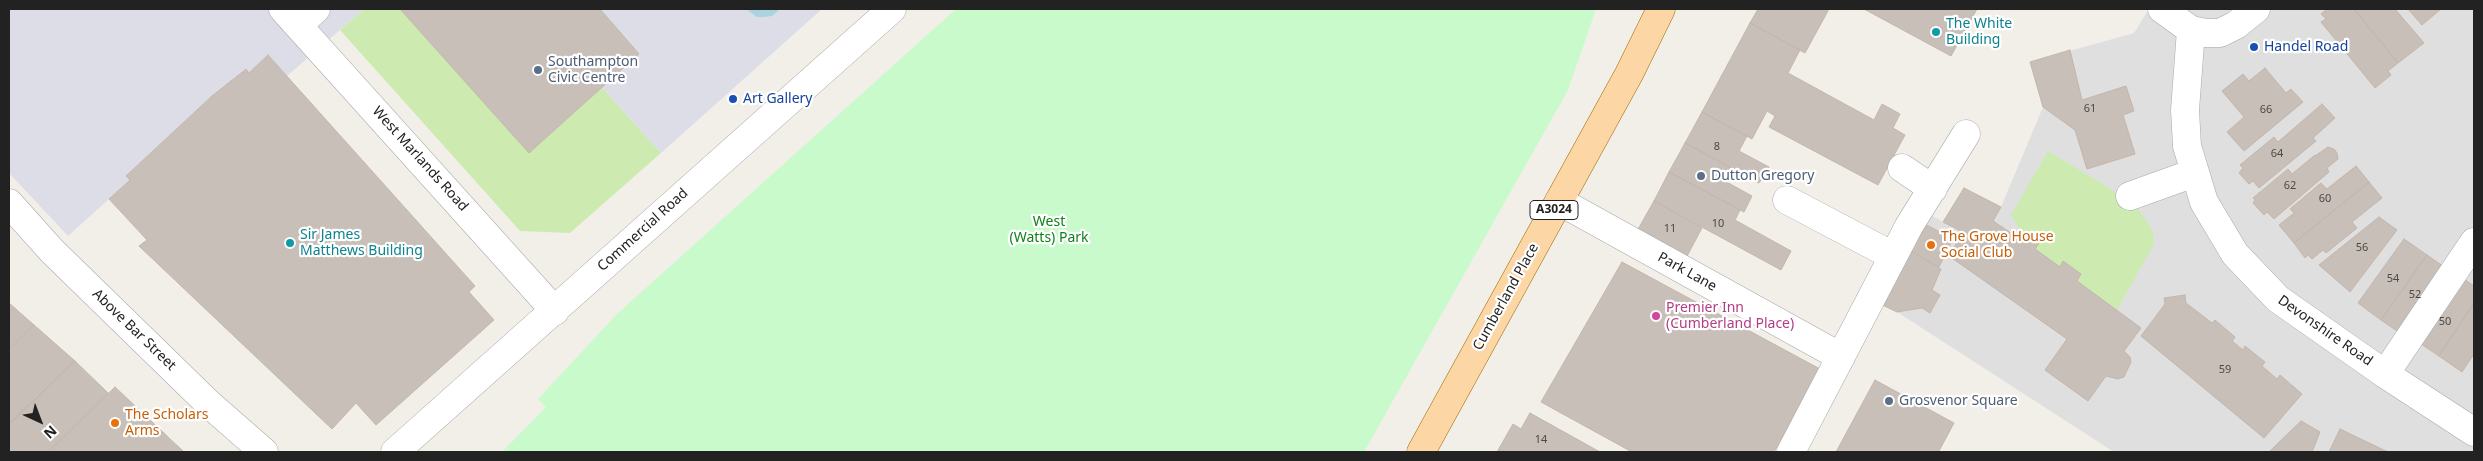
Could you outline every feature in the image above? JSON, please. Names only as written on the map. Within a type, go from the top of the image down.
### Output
[{"type":"main road","name":"Cumberland Place","points":[[1421,452],[1629,74],[1661,9]]},
{"type":"street","name":"Commercial Road","points":[[395,452],[892,9]]},
{"type":"street","points":[[2162,9],[2191,30],[2206,33],[2220,33],[2236,25],[2256,9]]},
{"type":"street","name":"West Marlands Road","points":[[299,14],[555,311]]},
{"type":"street","name":"Devonshire Road","points":[[2191,30],[2184,110],[2187,146],[2204,202],[2241,260],[2278,299],[2385,374],[2474,432]]},
{"type":"street","points":[[1791,452],[1909,226],[1966,134]]},
{"type":"street","points":[[1902,168],[1933,189]]},
{"type":"street","points":[[2130,196],[2194,173]]},
{"type":"street","points":[[1787,200],[1893,256]]},
{"type":"street","name":"Park Lane","points":[[1559,201],[1840,357]]},
{"type":"street","name":"Above Bar Street","points":[[9,203],[52,251],[208,403],[264,452]]},
{"type":"street","points":[[2385,374],[2474,242]]},
{"type":"shaded area","points":[[9,9],[364,9],[287,76],[268,55],[249,73],[245,69],[212,96],[126,176],[130,180],[68,236],[9,173]]},
{"type":"shaded area","points":[[600,9],[746,9],[757,16],[764,17],[780,9],[822,9],[661,153],[602,87],[639,54]]},
{"type":"shaded area","points":[[2149,9],[2474,9],[2474,452],[2114,452],[1897,312],[1874,301],[1926,212],[1943,222],[1964,188],[2001,207],[2043,107],[2030,62],[2134,33]]},
{"type":"green space","points":[[364,9],[400,9],[529,152],[602,87],[661,153],[570,233],[520,231],[340,30]]},
{"type":"green space","name":"West (Watts) Park","points":[[956,9],[1596,9],[1568,90],[1364,452],[502,452],[546,407],[538,399],[617,314]]},
{"type":"green space","points":[[2048,151],[2111,189],[2139,210],[2153,231],[2154,244],[2117,310],[2077,281],[2081,274],[2064,261],[2060,267],[2035,249],[2039,243],[2021,231],[2011,215]]},
{"type":"water","points":[[746,9],[780,9],[772,16],[757,17]]},
{"type":"building","name":"Southampton Civic Centre","points":[[400,9],[600,9],[639,54],[529,153]]},
{"type":"building","points":[[1758,9],[1829,9],[1805,53],[1750,23]]},
{"type":"building","name":"The White Building","points":[[1864,9],[1977,9],[1951,56]]},
{"type":"building","points":[[2327,9],[2354,9],[2398,63],[2388,71],[2391,75],[2375,88],[2321,22],[2326,19],[2321,14]]},
{"type":"building","points":[[2354,9],[2395,9],[2424,43],[2398,63]]},
{"type":"building","points":[[2408,9],[2441,9],[2422,25]]},
{"type":"building","points":[[1750,23],[1800,50],[1788,73],[1874,120],[1882,104],[1900,114],[1893,128],[1905,135],[1878,185],[1769,127],[1775,116],[1767,111],[1752,139],[1702,112]]},
{"type":"building","points":[[2070,50],[2082,100],[2126,86],[2134,111],[2123,115],[2135,154],[2087,169],[2075,130],[2043,107],[2030,62]]},
{"type":"building","name":"Sir James Matthews Building","points":[[268,55],[475,286],[469,292],[494,320],[376,425],[356,403],[332,429],[139,246],[147,240],[109,199],[130,180],[126,176],[212,96],[246,69],[249,73]]},
{"type":"building","points":[[2265,68],[2286,93],[2291,89],[2303,102],[2244,151],[2227,132],[2244,117],[2222,91],[2243,74],[2249,81]]},
{"type":"building","points":[[2322,104],[2335,118],[2313,138],[2316,141],[2259,188],[2253,181],[2249,184],[2239,173],[2243,168],[2240,165],[2274,137],[2278,142]]},
{"type":"building","points":[[1702,112],[1747,136],[1739,151],[1769,167],[1759,183],[1685,143]]},
{"type":"building","name":"Dutton Gregory","points":[[1685,143],[1730,167],[1723,180],[1752,196],[1744,212],[1669,172]]},
{"type":"building","points":[[2328,147],[2334,149],[2338,159],[2327,168],[2329,172],[2274,219],[2267,212],[2264,215],[2253,203],[2255,200],[2253,198],[2288,169],[2292,174]]},
{"type":"building","points":[[2356,166],[2369,182],[2294,243],[2279,225],[2294,213],[2290,209],[2321,183],[2327,189]]},
{"type":"building","points":[[1669,172],[1740,210],[1735,220],[1791,251],[1781,270],[1654,201]]},
{"type":"building","points":[[2369,182],[2382,198],[2352,222],[2357,228],[2326,253],[2323,250],[2312,259],[2308,255],[2305,258],[2294,243]]},
{"type":"building","points":[[1964,188],[2001,207],[1993,221],[2017,237],[2021,231],[2039,243],[2035,249],[2060,267],[2063,261],[2081,274],[2077,281],[2141,328],[2124,351],[2130,357],[2131,362],[2124,377],[2118,379],[2106,376],[2088,401],[2045,370],[2067,339],[1949,256],[1963,232],[1943,222]]},
{"type":"building","points":[[1654,201],[1702,228],[1686,258],[1637,231]]},
{"type":"building","points":[[2379,217],[2397,230],[2350,292],[2319,265]]},
{"type":"building","name":"The Grove House Social Club","points":[[1923,223],[1953,239],[1939,267],[1910,250]]},
{"type":"building","points":[[2404,239],[2427,255],[2381,320],[2358,303]]},
{"type":"building","points":[[1903,247],[1941,269],[1932,290],[1940,295],[1930,313],[1922,308],[1897,312],[1874,301]]},
{"type":"building","points":[[2427,255],[2450,271],[2403,335],[2381,320]]},
{"type":"building","name":"Premier Inn (Cumberland Place)","points":[[1622,262],[1820,369],[1774,452],[1632,452],[1541,402]]},
{"type":"building","points":[[2460,276],[2474,286],[2474,303],[2439,356],[2415,340]]},
{"type":"building","points":[[2185,295],[2186,303],[2212,323],[2215,320],[2235,337],[2232,341],[2243,350],[2245,346],[2265,362],[2262,366],[2277,379],[2280,375],[2302,394],[2264,438],[2141,336],[2165,304],[2164,298]]},
{"type":"building","points":[[9,303],[34,325],[9,350]]},
{"type":"building","points":[[2474,303],[2474,354],[2462,372],[2439,356]]},
{"type":"building","points":[[34,325],[75,361],[9,424],[9,350]]},
{"type":"building","points":[[75,361],[108,393],[48,452],[9,452],[9,424]]},
{"type":"building","name":"Grosvenor Square","points":[[1875,380],[1954,423],[1939,451],[1942,452],[1836,452]]},
{"type":"building","name":"The Scholars Arms","points":[[115,387],[184,452],[48,452]]},
{"type":"building","points":[[1530,413],[1600,452],[1497,452],[1513,424],[1521,429]]},
{"type":"building","points":[[2301,421],[2320,432],[2312,452],[2269,452]]},
{"type":"building","points":[[2340,429],[2388,452],[2329,452]]},
{"type":"place","name":"The White Building","points":[[1936,32]]},
{"type":"place","name":"Handel Road","points":[[2254,47]]},
{"type":"place","name":"Southampton Civic Centre","points":[[538,70]]},
{"type":"place","name":"Art Gallery","points":[[733,99]]},
{"type":"place","name":"Dutton Gregory","points":[[1701,176]]},
{"type":"place","name":"Sir James Matthews Building","points":[[290,243]]},
{"type":"place","name":"The Grove House Social Club","points":[[1931,245]]},
{"type":"place","name":"Premier Inn (Cumberland Place)","points":[[1656,316]]},
{"type":"place","name":"Grosvenor Square","points":[[1889,401]]},
{"type":"place","name":"The Scholars Arms","points":[[115,423]]}]
